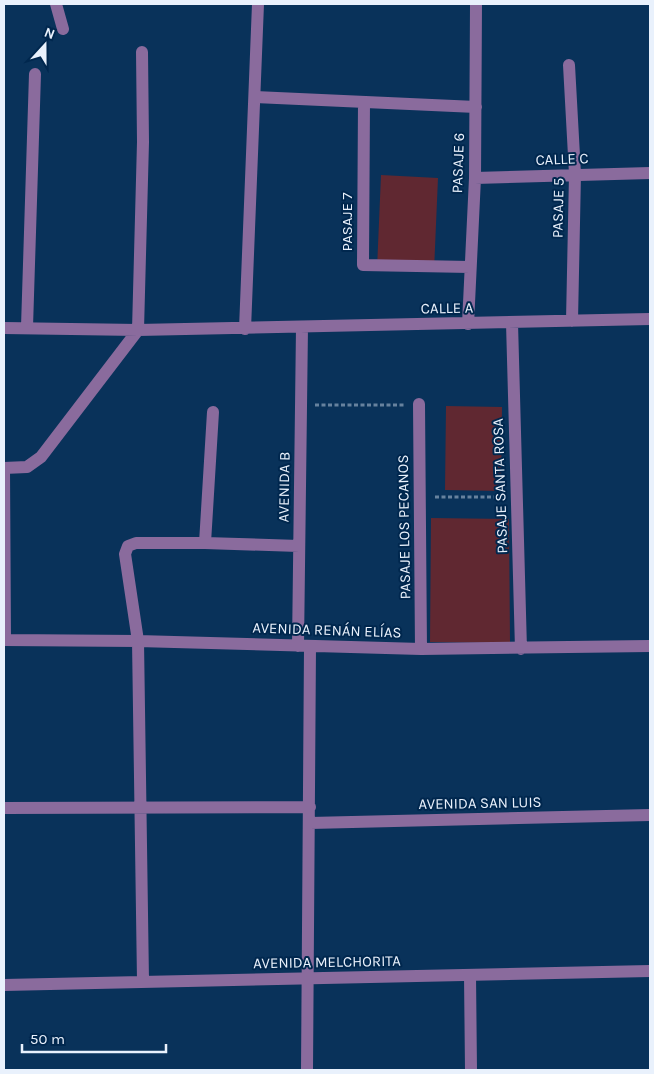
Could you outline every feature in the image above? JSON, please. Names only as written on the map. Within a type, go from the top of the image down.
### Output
[{"type":"street","points":[[56,4],[63,29]]},
{"type":"street","points":[[245,329],[258,4]]},
{"type":"street","name":"PASAJE 6","points":[[468,324],[475,178],[476,4]]},
{"type":"street","points":[[4,640],[4,468],[26,467],[41,457],[138,330],[143,142],[142,52]]},
{"type":"street","name":"PASAJE 5","points":[[569,65],[575,174],[572,321]]},
{"type":"street","points":[[27,327],[35,74]]},
{"type":"street","points":[[255,97],[476,107]]},
{"type":"street","name":"PASAJE 7","points":[[364,102],[363,265],[470,267]]},
{"type":"street","name":"CALLE C","points":[[475,178],[650,173]]},
{"type":"street","name":"CALLE A","points":[[4,328],[245,329],[650,320]]},
{"type":"street","name":"PASAJE SANTA ROSA","points":[[512,323],[521,649]]},
{"type":"street","name":"AVENIDA B","points":[[302,328],[299,546],[310,806],[307,1070]]},
{"type":"street","name":"PASAJE LOS PECANOS","points":[[419,404],[421,649]]},
{"type":"street","points":[[205,543],[213,412]]},
{"type":"street","points":[[143,981],[138,641],[125,554],[128,546],[136,543],[299,546]]},
{"type":"street","name":"AVENIDA RENÁN ELÍAS","points":[[4,640],[138,641],[421,649],[650,646]]},
{"type":"street","points":[[4,808],[310,806]]},
{"type":"street","name":"AVENIDA SAN LUIS","points":[[310,823],[650,815]]},
{"type":"street","name":"AVENIDA MELCHORITA","points":[[4,984],[650,971]]},
{"type":"street","points":[[470,975],[471,1070]]},
{"type":"path","points":[[301,405],[419,404]]},
{"type":"path","points":[[419,497],[517,497]]},
{"type":"shaded area","points":[[381,175],[438,178],[434,271],[377,269]]},
{"type":"shaded area","points":[[446,406],[502,407],[501,491],[445,490]]},
{"type":"shaded area","points":[[431,518],[509,519],[510,643],[430,642]]}]
